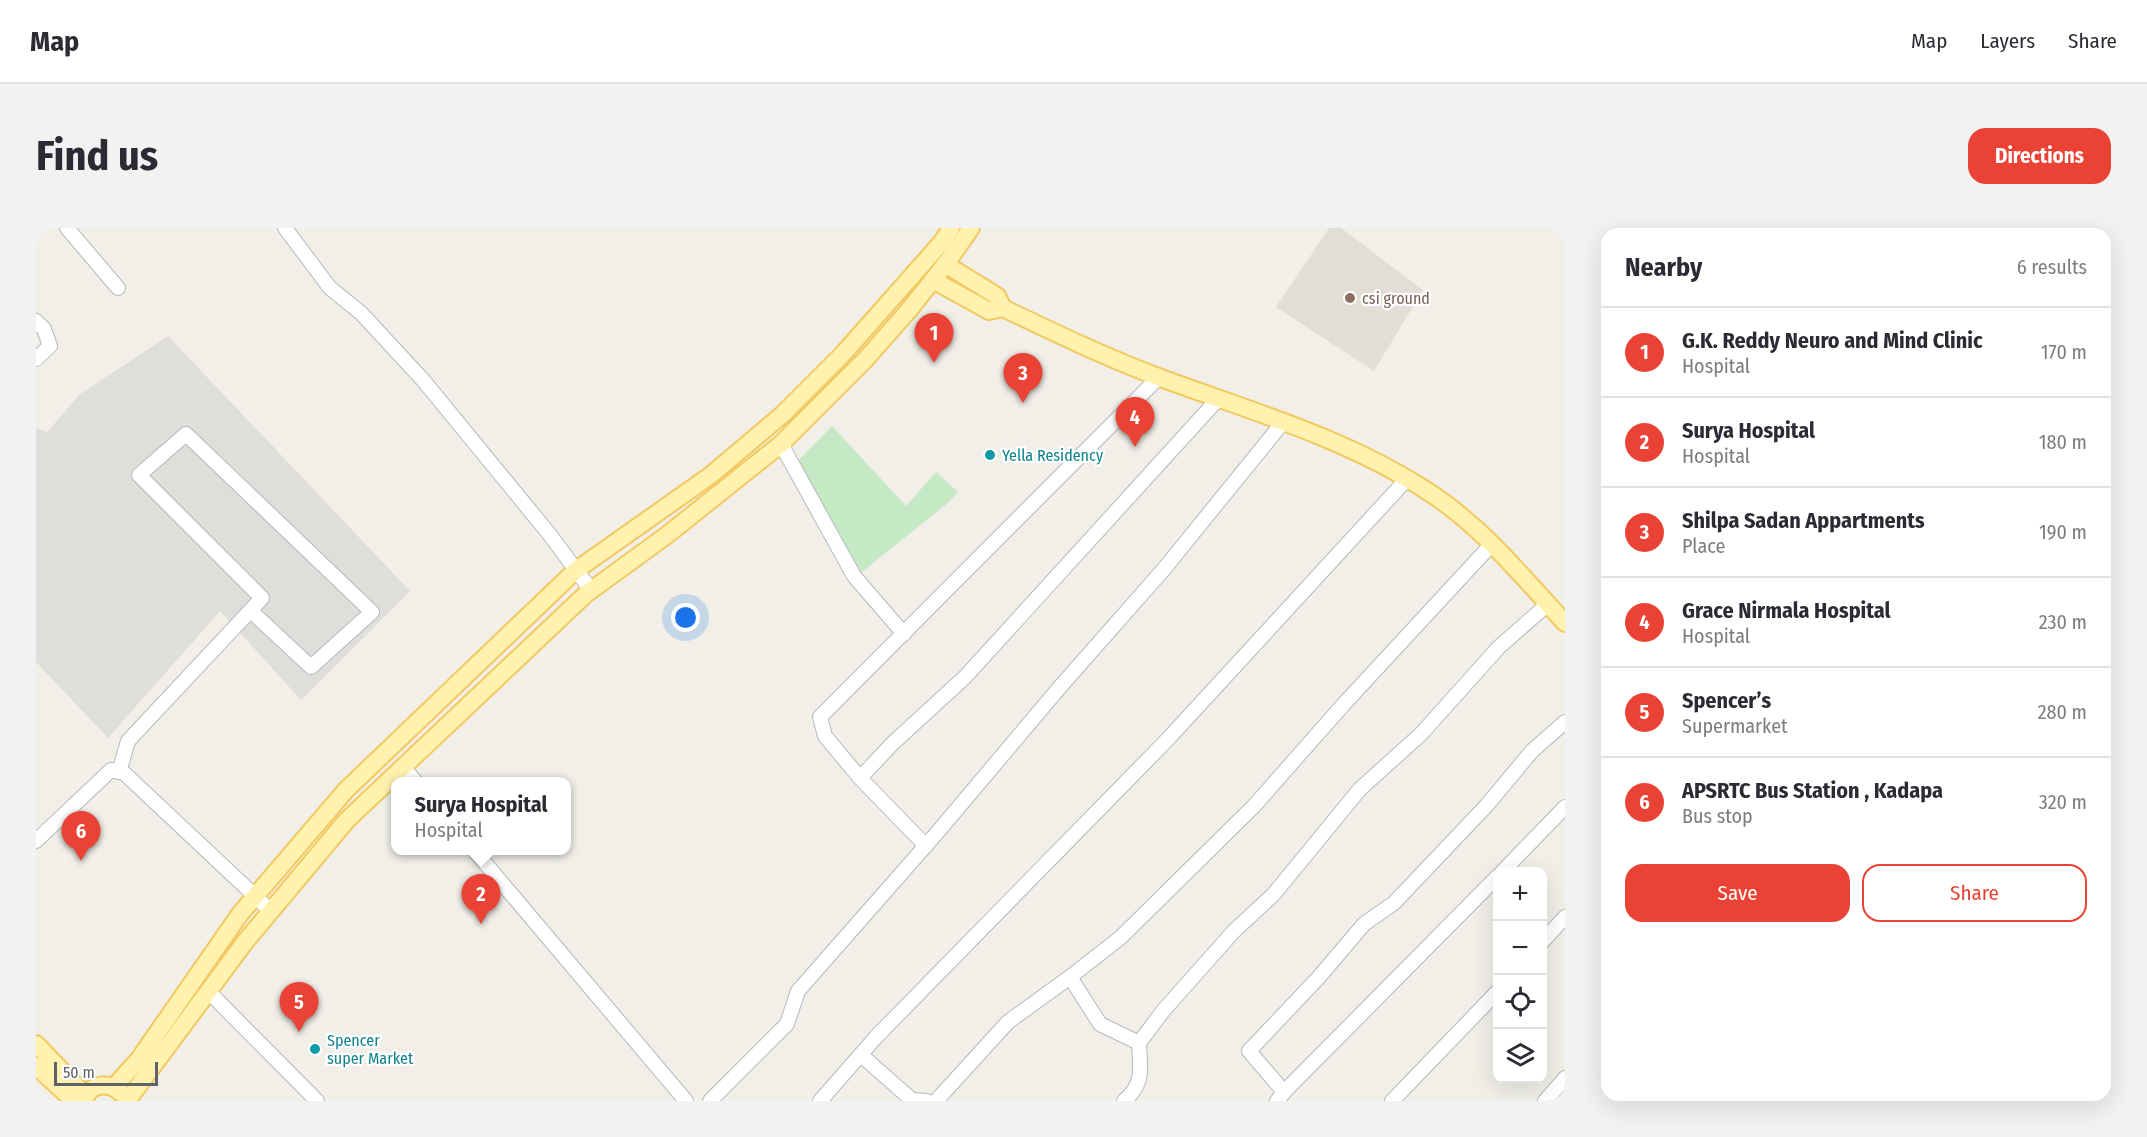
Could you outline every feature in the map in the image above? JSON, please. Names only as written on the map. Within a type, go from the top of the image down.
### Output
[{"type":"main road","points":[[392,777],[591,590],[651,547],[781,444],[865,360],[933,280],[945,264],[956,231]]},
{"type":"main road","points":[[122,1096],[139,1059],[240,914],[346,790],[575,571],[711,475],[783,414],[842,355],[956,231]]},
{"type":"main road","points":[[945,264],[997,296],[1003,308],[1072,342],[1353,449],[1425,489],[1477,527],[1565,623]]},
{"type":"main road","points":[[933,280],[989,311],[1003,308]]},
{"type":"main road","points":[[634,529],[651,547]]},
{"type":"main road","points":[[122,1096],[209,992],[245,942],[347,820],[391,778]]},
{"type":"main road","points":[[36,1044],[81,1099]]},
{"type":"main road","points":[[36,1066],[81,1099]]},
{"type":"main road","points":[[81,1099],[101,1085],[122,1096]]},
{"type":"street","points":[[67,228],[118,288]]},
{"type":"street","points":[[285,228],[330,288],[361,313],[423,380],[550,535],[591,590]]},
{"type":"street","points":[[36,321],[44,329],[50,346],[36,359]]},
{"type":"street","points":[[926,846],[860,778],[825,736],[820,717],[1159,377]]},
{"type":"street","points":[[860,778],[893,743],[965,677],[1220,398]]},
{"type":"street","points":[[710,1101],[787,1024],[798,991],[1164,569],[1284,421]]},
{"type":"street","points":[[119,772],[128,741],[262,598],[139,475],[186,434],[372,612],[311,666],[251,611]]},
{"type":"street","points":[[781,444],[854,576],[904,634]]},
{"type":"street","points":[[820,1101],[940,971],[1167,740],[1407,479]]},
{"type":"street","points":[[936,1101],[1008,1022],[1120,938],[1254,806],[1343,705],[1492,544]]},
{"type":"street","points":[[1124,1101],[1133,1093],[1141,1080],[1139,1043],[1163,1011],[1234,931],[1273,895],[1360,789],[1421,734],[1499,646],[1548,604]]},
{"type":"street","points":[[1493,880],[1281,1097],[1248,1052],[1319,977],[1364,924],[1394,903],[1487,805],[1532,751],[1565,722]]},
{"type":"street","points":[[403,767],[412,777]]},
{"type":"street","points":[[36,841],[100,778],[111,770],[124,773],[271,911]]},
{"type":"street","points":[[1507,867],[1565,807]]},
{"type":"street","points":[[478,855],[686,1101]]},
{"type":"street","points":[[1547,937],[1565,917]]},
{"type":"street","points":[[1070,977],[1100,1024],[1139,1043]]},
{"type":"street","points":[[209,992],[317,1101]]},
{"type":"street","points":[[1392,1101],[1493,995]]},
{"type":"street","points":[[861,1055],[912,1100],[927,1101]]},
{"type":"street","points":[[1545,1101],[1565,1078]]},
{"type":"shaded area","name":"csi ground","points":[[1329,228],[1341,228],[1423,290],[1374,371],[1276,307]]},
{"type":"shaded area","points":[[168,336],[410,591],[301,700],[220,611],[108,738],[36,662],[36,428],[47,432],[80,394]]},
{"type":"green space","points":[[832,426],[906,506],[936,472],[958,492],[949,502],[858,575],[793,466]]},
{"type":"place","name":"csi ground","points":[[1350,298]]},
{"type":"place","name":"G.K. Reddy Neuro and Mind Clinic","points":[[934,363]]},
{"type":"place","name":"Shilpa Sadan Appartments","points":[[1023,403]]},
{"type":"place","name":"Grace Nirmala Hospital","points":[[1135,447]]},
{"type":"place","name":"Yella Residency","points":[[990,455]]},
{"type":"place","name":"APSRTC Bus Station , Kadapa","points":[[81,861]]},
{"type":"place","name":"Surya Hospital","points":[[481,924]]},
{"type":"place","name":"Spencer’s","points":[[299,1032]]},
{"type":"place","name":"Spencer super Market","points":[[315,1049]]}]
